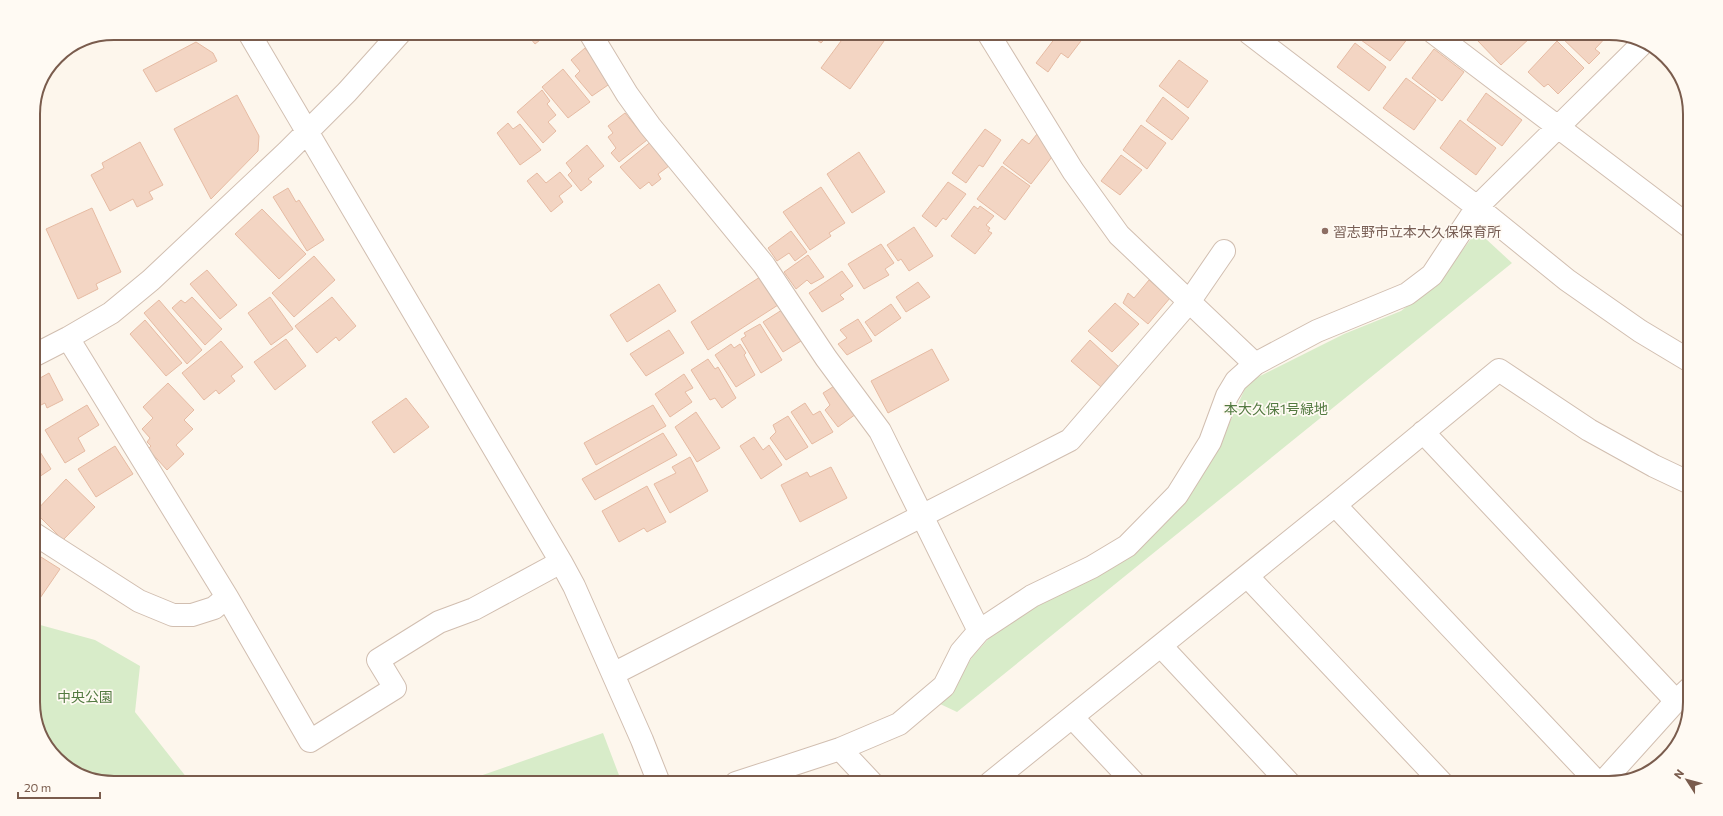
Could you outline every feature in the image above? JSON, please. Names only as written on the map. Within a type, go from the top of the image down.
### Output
[{"type":"street","points":[[254,40],[561,562],[574,586],[642,740],[656,776]]},
{"type":"street","points":[[40,352],[111,313],[151,280],[271,168],[347,92],[394,40]]},
{"type":"street","points":[[594,40],[627,94],[650,126],[764,265],[826,358],[880,431],[979,631]]},
{"type":"street","points":[[992,40],[1072,171],[1119,235],[1255,364]]},
{"type":"street","points":[[1258,40],[1477,207],[1567,280],[1640,331],[1683,357]]},
{"type":"street","points":[[1452,40],[1559,127],[1683,222]]},
{"type":"street","points":[[757,776],[840,749],[899,724],[944,686],[961,652],[979,631],[1032,596],[1092,567],[1127,546],[1176,495],[1210,442],[1227,396],[1236,381],[1255,364],[1317,331],[1407,294],[1432,275],[1477,207],[1639,47]]},
{"type":"street","points":[[613,674],[1070,440],[1189,302],[1224,251]]},
{"type":"street","points":[[68,338],[227,597],[310,741],[395,688],[378,660],[439,622],[474,609],[561,562]]},
{"type":"street","points":[[999,776],[1335,505],[1499,370],[1589,430],[1654,466],[1683,480]]},
{"type":"street","points":[[1423,432],[1683,695],[1608,776]]},
{"type":"street","points":[[1335,505],[1591,776]]},
{"type":"street","points":[[40,537],[139,601],[173,615],[192,614],[214,608],[227,597]]},
{"type":"street","points":[[1247,576],[1435,776]]},
{"type":"street","points":[[1161,646],[1282,776]]},
{"type":"street","points":[[1072,717],[1127,776]]},
{"type":"street","points":[[840,749],[865,776]]},
{"type":"green space","name":"本大久保1号緑地","points":[[1474,235],[1486,239],[1512,263],[957,712],[938,703],[955,683],[973,656],[991,636],[1068,586],[1219,446],[1248,382],[1344,334],[1401,311],[1439,281]]},
{"type":"green space","name":"中央公園","points":[[40,625],[95,640],[140,666],[135,712],[185,776],[99,775],[85,770],[69,761],[55,747],[48,735],[41,717]]},
{"type":"green space","points":[[603,733],[619,776],[480,776]]},
{"type":"building","points":[[532,40],[540,40],[535,44]]},
{"type":"building","points":[[842,40],[884,41],[850,89],[821,68]]},
{"type":"building","points":[[1054,40],[1082,40],[1068,58],[1061,53],[1048,72],[1036,63]]},
{"type":"building","points":[[1361,40],[1406,40],[1390,61]]},
{"type":"building","points":[[1477,40],[1528,40],[1501,65]]},
{"type":"building","points":[[1564,40],[1603,40],[1595,49],[1600,53],[1589,64]]},
{"type":"building","points":[[1557,41],[1584,68],[1558,94],[1548,84],[1544,87],[1528,72]]},
{"type":"building","points":[[196,42],[213,53],[217,61],[156,92],[143,70]]},
{"type":"building","points":[[1355,43],[1386,67],[1369,91],[1337,67]]},
{"type":"building","points":[[585,48],[611,83],[592,96],[575,76],[580,71],[571,60]]},
{"type":"building","points":[[1434,49],[1464,72],[1442,101],[1412,78]]},
{"type":"building","points":[[1179,60],[1208,81],[1188,108],[1159,86]]},
{"type":"building","points":[[563,69],[590,102],[568,118],[542,87]]},
{"type":"building","points":[[1406,78],[1436,100],[1414,130],[1383,108]]},
{"type":"building","points":[[542,90],[550,101],[547,104],[556,115],[548,122],[556,131],[543,143],[517,112]]},
{"type":"building","points":[[1486,93],[1522,120],[1502,146],[1467,120]]},
{"type":"building","points":[[237,95],[259,136],[258,151],[211,199],[174,129]]},
{"type":"building","points":[[1163,97],[1189,118],[1172,140],[1146,121]]},
{"type":"building","points":[[625,113],[647,140],[619,162],[611,153],[616,148],[608,137],[613,133],[608,126]]},
{"type":"building","points":[[1460,120],[1496,148],[1476,175],[1440,148]]},
{"type":"building","points":[[508,123],[513,129],[520,124],[541,150],[520,165],[497,133]]},
{"type":"building","points":[[1141,125],[1166,143],[1147,169],[1123,150]]},
{"type":"building","points":[[985,129],[1001,140],[983,167],[979,165],[966,183],[952,173]]},
{"type":"building","points":[[1037,134],[1055,153],[1031,184],[1003,163],[1022,139],[1029,144]]},
{"type":"building","points":[[653,140],[673,163],[658,174],[661,179],[652,186],[649,182],[640,189],[620,167]]},
{"type":"building","points":[[140,142],[163,185],[149,192],[153,199],[137,207],[133,199],[110,211],[91,175],[104,168],[102,163]]},
{"type":"building","points":[[587,145],[604,166],[588,179],[592,182],[581,191],[568,175],[572,171],[566,163]]},
{"type":"building","points":[[859,152],[885,192],[852,213],[827,174]]},
{"type":"building","points":[[1121,155],[1142,170],[1120,195],[1101,181]]},
{"type":"building","points":[[1002,166],[1030,186],[1005,220],[977,199]]},
{"type":"building","points":[[560,172],[572,186],[559,196],[563,202],[551,212],[527,181],[537,173],[546,183]]},
{"type":"building","points":[[948,182],[966,194],[946,220],[943,218],[936,227],[922,216]]},
{"type":"building","points":[[821,187],[845,223],[829,233],[831,236],[810,250],[783,212]]},
{"type":"building","points":[[288,188],[296,202],[299,200],[324,240],[307,251],[273,197]]},
{"type":"building","points":[[974,206],[978,209],[980,206],[994,216],[986,225],[990,228],[988,231],[992,233],[975,254],[951,236]]},
{"type":"building","points":[[92,208],[121,272],[96,284],[98,289],[78,299],[46,229]]},
{"type":"building","points":[[262,209],[306,254],[279,279],[235,234]]},
{"type":"building","points":[[914,227],[933,256],[909,271],[901,259],[898,261],[887,245]]},
{"type":"building","points":[[791,231],[807,252],[795,261],[789,253],[777,261],[768,248]]},
{"type":"building","points":[[881,244],[894,263],[885,269],[889,275],[864,289],[848,264]]},
{"type":"building","points":[[808,255],[824,277],[811,284],[807,280],[796,289],[784,272]]},
{"type":"building","points":[[314,256],[335,280],[294,317],[272,293]]},
{"type":"building","points":[[207,270],[237,305],[220,319],[190,284]]},
{"type":"building","points":[[842,271],[853,286],[840,295],[844,299],[822,312],[809,293]]},
{"type":"building","points":[[760,277],[778,305],[708,350],[691,322]]},
{"type":"building","points":[[1149,280],[1170,298],[1148,324],[1123,303],[1128,293],[1134,298]]},
{"type":"building","points":[[918,282],[930,297],[906,312],[896,297]]},
{"type":"building","points":[[659,284],[676,311],[627,342],[610,315]]},
{"type":"building","points":[[192,297],[222,329],[205,345],[172,308],[181,300],[185,303]]},
{"type":"building","points":[[270,297],[293,329],[271,345],[248,313]]},
{"type":"building","points":[[332,297],[356,326],[339,341],[336,337],[317,353],[295,326]]},
{"type":"building","points":[[159,300],[202,350],[187,364],[144,313]]},
{"type":"building","points":[[1115,303],[1139,324],[1112,352],[1088,331]]},
{"type":"building","points":[[891,304],[901,318],[875,336],[865,322]]},
{"type":"building","points":[[785,308],[806,338],[783,352],[763,322]]},
{"type":"building","points":[[858,319],[872,341],[847,355],[838,344],[847,338],[840,330]]},
{"type":"building","points":[[145,320],[182,363],[166,376],[130,334]]},
{"type":"building","points":[[760,324],[782,360],[761,373],[741,339],[746,336],[744,333]]},
{"type":"building","points":[[669,330],[684,353],[646,376],[630,354]]},
{"type":"building","points":[[286,339],[306,366],[275,390],[254,362]]},
{"type":"building","points":[[1090,340],[1120,368],[1101,387],[1071,361]]},
{"type":"building","points":[[221,341],[243,367],[231,376],[235,381],[219,394],[216,390],[204,400],[182,373]]},
{"type":"building","points":[[731,344],[734,348],[740,344],[746,353],[744,355],[755,375],[736,387],[715,355]]},
{"type":"building","points":[[932,349],[949,380],[888,413],[871,381]]},
{"type":"building","points":[[708,359],[715,369],[718,367],[736,398],[722,408],[715,398],[710,400],[691,370]]},
{"type":"building","points":[[49,373],[63,400],[47,408],[45,403],[40,406],[40,378]]},
{"type":"building","points":[[684,374],[693,388],[685,392],[692,402],[670,417],[655,394]]},
{"type":"building","points":[[168,383],[194,410],[184,420],[193,429],[176,445],[184,454],[167,470],[148,449],[151,446],[147,442],[150,438],[142,429],[153,418],[143,407]]},
{"type":"building","points":[[836,385],[856,414],[838,427],[825,410],[830,405],[823,393]]},
{"type":"building","points":[[406,398],[429,427],[394,453],[372,422]]},
{"type":"building","points":[[805,403],[813,415],[820,411],[833,432],[812,444],[791,412]]},
{"type":"building","points":[[87,405],[99,425],[78,438],[85,451],[65,463],[45,430]]},
{"type":"building","points":[[653,405],[666,426],[596,465],[584,443]]},
{"type":"building","points":[[696,412],[720,448],[697,462],[675,427]]},
{"type":"building","points":[[788,416],[808,447],[786,460],[770,438],[776,432],[773,425]]},
{"type":"building","points":[[663,433],[677,455],[595,500],[582,479]]},
{"type":"building","points":[[754,437],[763,450],[769,445],[782,465],[761,479],[740,446]]},
{"type":"building","points":[[115,446],[133,474],[96,497],[78,469]]},
{"type":"building","points":[[40,452],[51,469],[40,476]]},
{"type":"building","points":[[690,457],[708,491],[670,513],[654,484],[676,473],[672,467]]},
{"type":"building","points":[[831,467],[847,498],[800,522],[781,485],[807,472],[810,477]]},
{"type":"building","points":[[66,479],[95,507],[63,540],[40,517],[40,507]]},
{"type":"building","points":[[647,486],[666,522],[647,532],[644,528],[619,542],[602,511]]},
{"type":"building","points":[[40,556],[60,569],[40,598]]},
{"type":"place","name":"習志野市立本大久保保育所","points":[[1325,231]]}]
